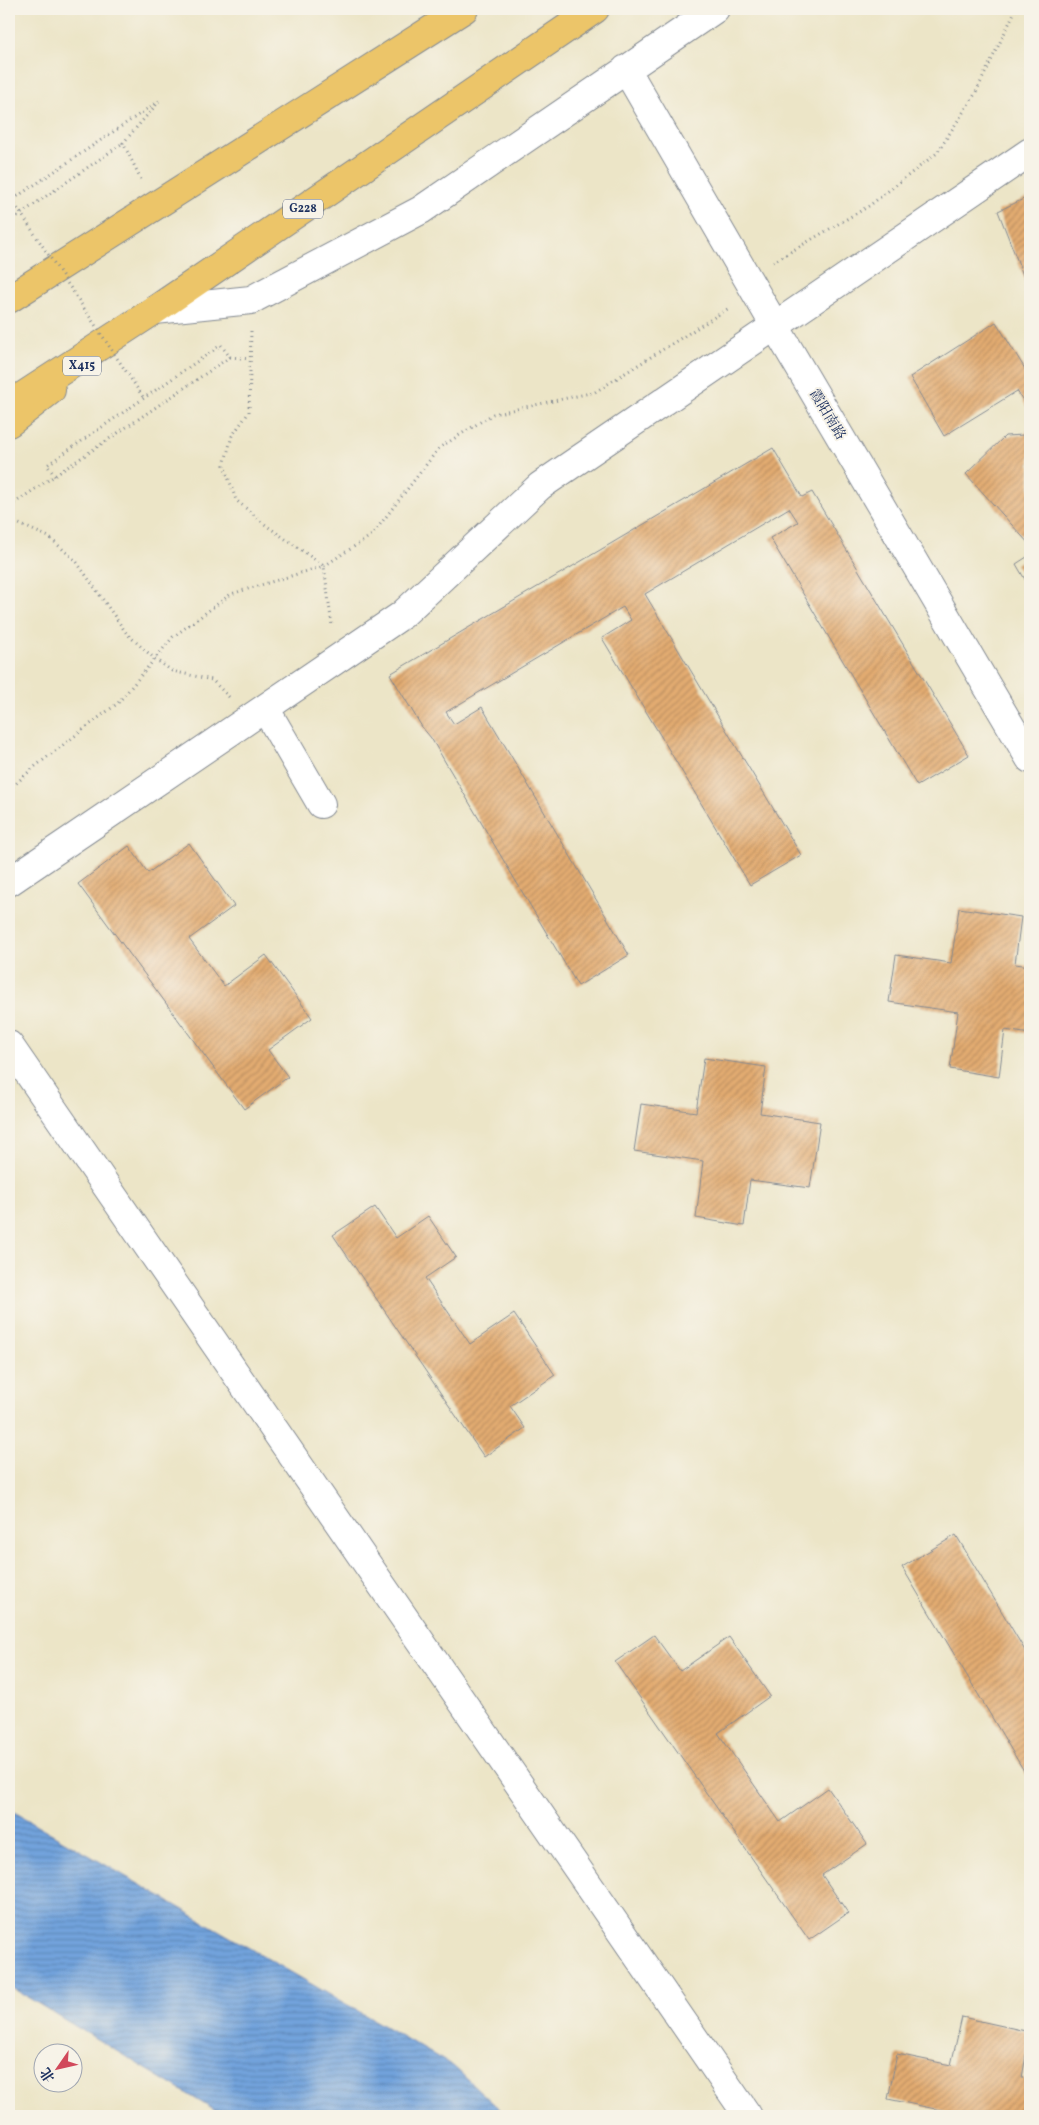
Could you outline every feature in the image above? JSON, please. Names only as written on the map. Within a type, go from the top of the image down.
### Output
[{"type":"main road","points":[[9,299],[464,9]]},
{"type":"main road","name":"G228","points":[[9,405],[155,310],[595,9]]},
{"type":"main road","name":"X415","points":[[9,423],[155,310]]},
{"type":"street","points":[[155,310],[251,300],[421,210],[715,9]]},
{"type":"street","name":"霞阳南路","points":[[626,69],[1030,759]]},
{"type":"street","points":[[9,882],[402,615],[540,486],[1030,152]]},
{"type":"street","points":[[258,713],[321,804]]},
{"type":"street","points":[[9,1045],[748,2116]]},
{"type":"path","points":[[9,790],[33,768],[118,703],[174,636],[231,594],[324,566],[372,535],[439,448],[493,414],[595,392],[688,333],[751,285],[869,206],[937,153],[976,94],[1016,9]]},
{"type":"path","points":[[9,222],[21,214],[123,144],[159,101],[11,201],[21,214],[143,397]]},
{"type":"path","points":[[123,144],[154,207]]},
{"type":"path","points":[[251,300],[249,412],[232,436],[224,465],[236,500],[267,526],[324,566],[337,659]]},
{"type":"path","points":[[56,476],[47,464],[143,397],[221,345],[230,357]]},
{"type":"path","points":[[250,359],[230,357],[10,506],[10,520],[49,538],[76,561],[127,634],[155,659],[172,671],[212,680],[258,713]]},
{"type":"water","points":[[9,1809],[453,2066],[507,2116],[224,2116],[9,1986]]},
{"type":"building","points":[[1030,196],[1030,293],[998,211]]},
{"type":"building","points":[[996,322],[1030,377],[1030,412],[1017,391],[944,436],[910,377]]},
{"type":"building","points":[[1030,428],[1030,545],[966,474],[1005,436],[1024,435]]},
{"type":"building","points":[[773,448],[802,497],[812,492],[969,755],[917,786],[770,538],[798,522],[789,508],[645,594],[801,855],[750,885],[602,638],[631,620],[623,607],[446,712],[454,724],[482,707],[629,955],[578,986],[431,738],[422,727],[390,674]]},
{"type":"building","points":[[1030,555],[1030,588],[1016,564]]},
{"type":"building","points":[[189,843],[234,906],[189,939],[224,986],[266,955],[312,1018],[268,1050],[288,1077],[244,1109],[78,884],[129,846],[148,873]]},
{"type":"building","points":[[959,908],[1021,917],[1015,964],[1030,966],[1030,1034],[1005,1030],[999,1077],[950,1069],[958,1012],[889,1002],[896,955],[951,963]]},
{"type":"building","points":[[704,1058],[766,1067],[760,1113],[820,1122],[810,1188],[750,1180],[744,1226],[696,1218],[703,1161],[634,1151],[641,1104],[696,1112]]},
{"type":"building","points":[[375,1207],[396,1238],[428,1216],[456,1257],[425,1278],[470,1344],[514,1314],[555,1375],[510,1406],[525,1428],[484,1457],[333,1235]]},
{"type":"building","points":[[956,1535],[1030,1659],[1030,1781],[902,1567]]},
{"type":"building","points":[[654,1635],[680,1671],[729,1637],[770,1696],[718,1733],[780,1822],[828,1788],[867,1844],[822,1875],[848,1913],[809,1940],[615,1662]]},
{"type":"building","points":[[962,2017],[1030,2032],[1022,2078],[1030,2080],[1030,2116],[944,2116],[945,2111],[888,2099],[897,2054],[951,2065]]}]
